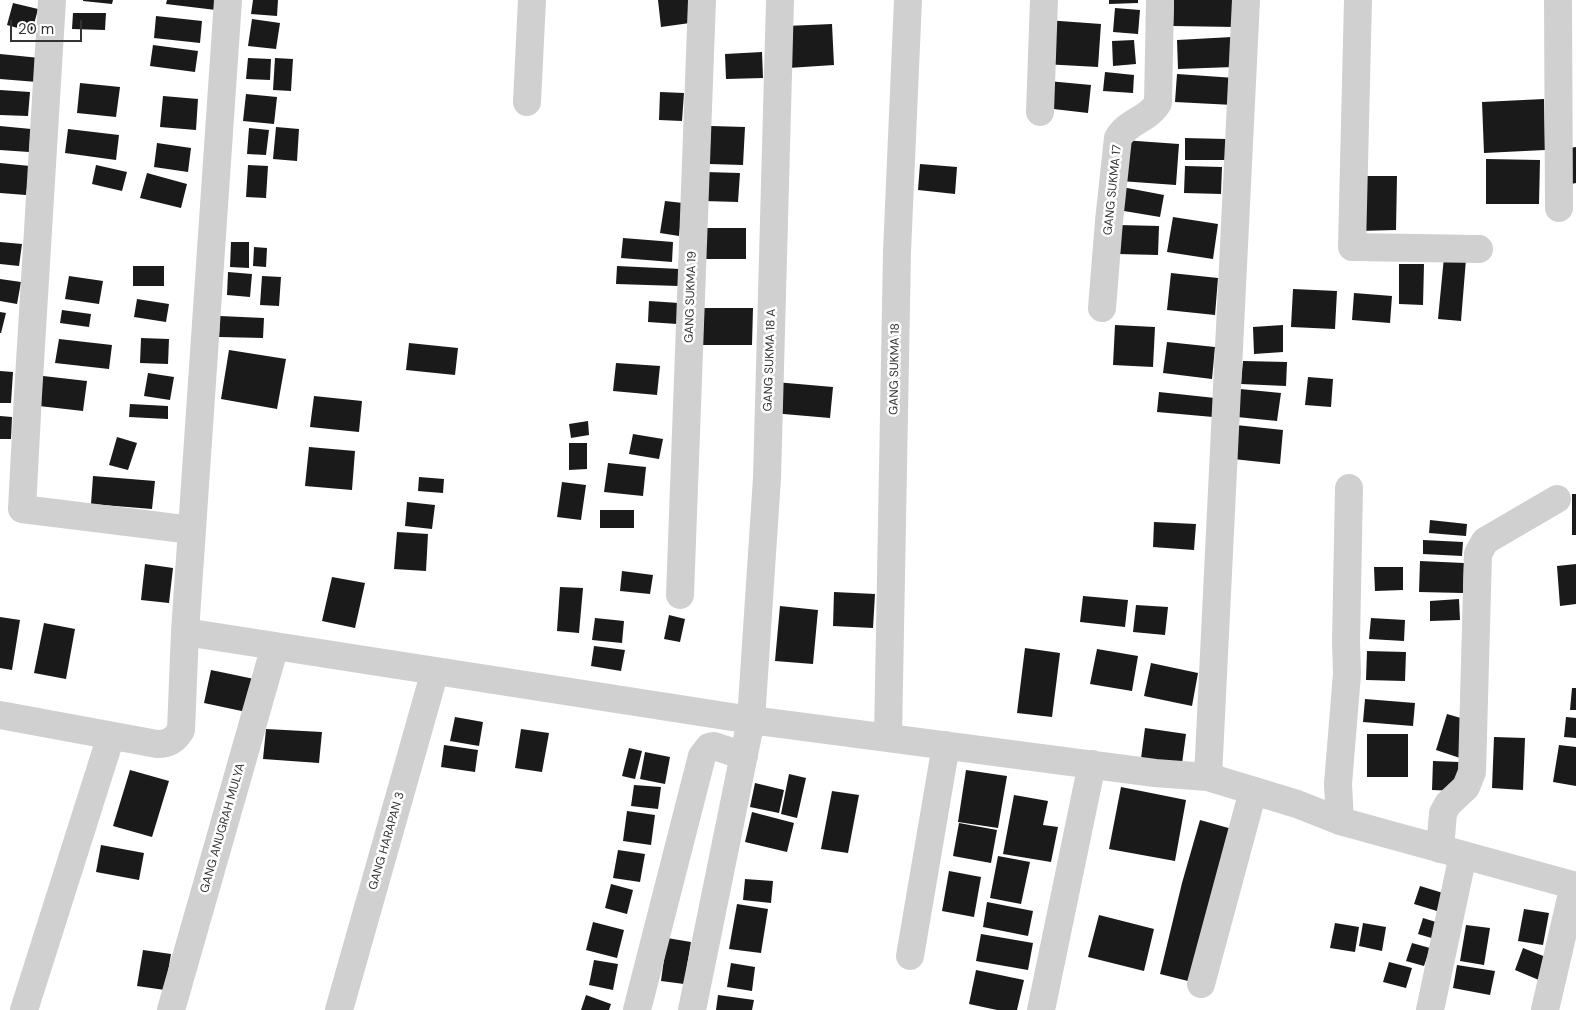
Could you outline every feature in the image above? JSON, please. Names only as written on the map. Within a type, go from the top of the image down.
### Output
[{"type":"street","points":[[52,0],[22,509],[192,530]]},
{"type":"street","points":[[0,715],[157,744],[167,744],[176,739],[182,730],[185,632],[228,0]]},
{"type":"street","points":[[527,102],[532,0]]},
{"type":"street","name":"GANG SUKMA 19","points":[[680,594],[702,0]]},
{"type":"street","name":"GANG SUKMA 18 A","points":[[692,1010],[751,720],[767,478],[780,0]]},
{"type":"street","name":"GANG SUKMA 18","points":[[888,738],[897,252],[908,0]]},
{"type":"street","points":[[1040,112],[1044,0]]},
{"type":"street","name":"GANG SUKMA 17","points":[[1102,308],[1118,138],[1123,130],[1149,113],[1158,103],[1160,0]]},
{"type":"street","points":[[1208,777],[1246,0]]},
{"type":"street","points":[[1358,0],[1352,248],[1479,249]]},
{"type":"street","points":[[1558,0],[1559,208]]},
{"type":"street","points":[[1340,821],[1338,784],[1347,674],[1346,633],[1350,488]]},
{"type":"street","points":[[1430,1010],[1451,852],[1443,813],[1448,804],[1466,787],[1472,772],[1478,554],[1485,541],[1556,499]]},
{"type":"street","points":[[185,632],[751,720],[1155,773],[1208,777],[1297,804],[1340,821],[1575,886],[1545,1010]]},
{"type":"street","name":"GANG ANUGRAH MULYA","points":[[171,1010],[276,646]]},
{"type":"street","name":"GANG HARAPAN 3","points":[[340,1010],[435,671]]},
{"type":"street","points":[[24,1010],[111,736]]},
{"type":"street","points":[[910,956],[946,745]]},
{"type":"street","points":[[637,1010],[705,750],[714,746],[744,756]]},
{"type":"street","points":[[1041,1010],[1092,764]]},
{"type":"street","points":[[1201,984],[1253,791]]},
{"type":"building","points":[[83,0],[113,0],[112,4]]},
{"type":"building","points":[[167,0],[217,0],[216,10],[166,4]]},
{"type":"building","points":[[253,0],[278,0],[277,16],[251,14]]},
{"type":"building","points":[[658,0],[688,0],[690,23],[661,27]]},
{"type":"building","points":[[1109,0],[1138,0],[1138,3],[1109,4]]},
{"type":"building","points":[[1174,0],[1236,0],[1235,27],[1173,26]]},
{"type":"building","points":[[13,3],[38,9],[32,32],[7,25]]},
{"type":"building","points":[[1115,8],[1140,10],[1138,34],[1113,32]]},
{"type":"building","points":[[73,13],[106,13],[105,30],[72,29]]},
{"type":"building","points":[[156,16],[202,21],[200,43],[154,38]]},
{"type":"building","points":[[252,19],[280,23],[276,49],[248,46]]},
{"type":"building","points":[[1046,20],[1101,24],[1098,67],[1043,64]]},
{"type":"building","points":[[832,24],[834,65],[788,68],[786,26]]},
{"type":"building","points":[[1232,37],[1233,67],[1178,69],[1177,40]]},
{"type":"building","points":[[1134,40],[1136,64],[1113,66],[1112,41]]},
{"type":"building","points":[[153,45],[198,51],[195,72],[150,66]]},
{"type":"building","points":[[762,52],[763,78],[726,79],[725,54]]},
{"type":"building","points":[[0,54],[40,58],[37,82],[0,79]]},
{"type":"building","points":[[248,58],[271,59],[270,80],[246,79]]},
{"type":"building","points":[[275,58],[293,59],[291,91],[273,90]]},
{"type":"building","points":[[1105,72],[1134,75],[1133,93],[1103,91]]},
{"type":"building","points":[[1177,74],[1235,78],[1233,105],[1175,102]]},
{"type":"building","points":[[1048,81],[1091,85],[1088,113],[1045,108]]},
{"type":"building","points":[[80,83],[120,87],[116,117],[77,113]]},
{"type":"building","points":[[0,90],[30,92],[28,116],[0,115]]},
{"type":"building","points":[[660,92],[684,93],[682,121],[659,120]]},
{"type":"building","points":[[246,94],[277,97],[274,124],[243,121]]},
{"type":"building","points":[[163,96],[198,99],[196,130],[160,127]]},
{"type":"building","points":[[1544,99],[1545,150],[1484,153],[1482,102]]},
{"type":"building","points":[[0,126],[31,129],[29,152],[0,150]]},
{"type":"building","points":[[711,126],[745,127],[743,165],[709,164]]},
{"type":"building","points":[[276,127],[299,129],[297,161],[273,159]]},
{"type":"building","points":[[249,128],[269,130],[266,155],[247,154]]},
{"type":"building","points":[[68,129],[119,135],[116,160],[65,153]]},
{"type":"building","points":[[1185,138],[1226,139],[1226,160],[1185,160]]},
{"type":"building","points":[[1123,140],[1179,144],[1176,185],[1120,181]]},
{"type":"building","points":[[157,143],[191,148],[188,172],[154,167]]},
{"type":"building","points":[[1576,147],[1576,183],[1571,184],[1569,148]]},
{"type":"building","points":[[1486,159],[1540,160],[1539,204],[1486,204]]},
{"type":"building","points":[[0,163],[30,166],[26,195],[0,193]]},
{"type":"building","points":[[920,164],[957,167],[955,194],[918,190]]},
{"type":"building","points":[[96,165],[127,172],[122,191],[92,184]]},
{"type":"building","points":[[248,165],[268,166],[266,198],[246,197]]},
{"type":"building","points":[[1185,166],[1222,167],[1221,194],[1184,193]]},
{"type":"building","points":[[705,172],[740,173],[738,202],[704,201]]},
{"type":"building","points":[[147,173],[187,184],[181,208],[140,198]]},
{"type":"building","points":[[1358,176],[1397,176],[1396,230],[1358,231]]},
{"type":"building","points":[[1122,187],[1164,195],[1160,217],[1118,210]]},
{"type":"building","points":[[665,201],[683,203],[679,236],[660,233]]},
{"type":"building","points":[[1173,217],[1218,224],[1213,259],[1167,252]]},
{"type":"building","points":[[1118,225],[1159,226],[1158,255],[1118,254]]},
{"type":"building","points":[[703,228],[746,228],[746,259],[703,259]]},
{"type":"building","points":[[623,238],[673,242],[672,262],[621,258]]},
{"type":"building","points":[[0,242],[22,244],[19,266],[0,264]]},
{"type":"building","points":[[231,242],[249,242],[249,268],[230,267]]},
{"type":"building","points":[[254,247],[267,248],[266,267],[253,266]]},
{"type":"building","points":[[1444,257],[1466,259],[1461,321],[1438,319]]},
{"type":"building","points":[[1399,264],[1424,264],[1423,305],[1399,304]]},
{"type":"building","points":[[133,266],[164,266],[164,286],[133,286]]},
{"type":"building","points":[[617,266],[680,269],[679,286],[616,284]]},
{"type":"building","points":[[228,272],[252,274],[250,297],[227,295]]},
{"type":"building","points":[[1171,273],[1218,278],[1215,315],[1167,310]]},
{"type":"building","points":[[69,276],[103,281],[99,304],[65,299]]},
{"type":"building","points":[[262,276],[281,277],[279,306],[260,305]]},
{"type":"building","points":[[0,279],[21,282],[17,304],[0,301]]},
{"type":"building","points":[[1293,289],[1337,291],[1335,329],[1291,327]]},
{"type":"building","points":[[1354,293],[1392,296],[1390,323],[1352,320]]},
{"type":"building","points":[[137,299],[169,304],[166,322],[134,317]]},
{"type":"building","points":[[649,301],[679,303],[677,324],[648,322]]},
{"type":"building","points":[[694,308],[753,308],[752,345],[694,345]]},
{"type":"building","points":[[62,310],[91,314],[89,327],[60,323]]},
{"type":"building","points":[[0,312],[6,313],[1,333],[0,333]]},
{"type":"building","points":[[220,316],[264,318],[263,338],[219,337]]},
{"type":"building","points":[[1115,325],[1155,327],[1153,367],[1113,365]]},
{"type":"building","points":[[1283,325],[1283,352],[1254,354],[1253,327]]},
{"type":"building","points":[[141,338],[169,339],[168,364],[140,363]]},
{"type":"building","points":[[59,339],[112,345],[109,369],[55,363]]},
{"type":"building","points":[[1167,342],[1215,347],[1212,379],[1163,373]]},
{"type":"building","points":[[409,343],[458,348],[455,375],[406,370]]},
{"type":"building","points":[[229,350],[286,359],[277,409],[221,399]]},
{"type":"building","points":[[1243,361],[1287,362],[1286,386],[1241,384]]},
{"type":"building","points":[[616,363],[660,366],[657,395],[613,391]]},
{"type":"building","points":[[0,371],[13,372],[11,403],[0,403]]},
{"type":"building","points":[[148,373],[174,377],[170,400],[144,396]]},
{"type":"building","points":[[43,376],[87,381],[83,411],[39,406]]},
{"type":"building","points":[[1308,377],[1333,379],[1331,407],[1305,405]]},
{"type":"building","points":[[775,382],[833,387],[830,418],[772,413]]},
{"type":"building","points":[[1240,389],[1281,393],[1277,421],[1237,417]]},
{"type":"building","points":[[1159,392],[1215,398],[1213,417],[1157,412]]},
{"type":"building","points":[[314,396],[362,401],[359,432],[310,427]]},
{"type":"building","points":[[130,404],[168,406],[168,419],[129,417]]},
{"type":"building","points":[[0,416],[12,417],[11,439],[0,439]]},
{"type":"building","points":[[588,421],[589,435],[571,438],[569,424]]},
{"type":"building","points":[[1236,425],[1283,430],[1280,464],[1233,459]]},
{"type":"building","points":[[633,434],[663,439],[659,459],[629,454]]},
{"type":"building","points":[[117,437],[137,443],[128,470],[109,465]]},
{"type":"building","points":[[569,443],[587,443],[587,469],[569,470]]},
{"type":"building","points":[[309,447],[355,451],[352,490],[305,486]]},
{"type":"building","points":[[608,463],[646,467],[643,496],[604,492]]},
{"type":"building","points":[[93,476],[155,481],[152,509],[91,504]]},
{"type":"building","points":[[419,477],[444,479],[443,493],[418,491]]},
{"type":"building","points":[[562,482],[586,485],[581,520],[557,517]]},
{"type":"building","points":[[1572,494],[1576,494],[1576,535],[1572,535]]},
{"type":"building","points":[[407,502],[435,505],[432,529],[405,526]]},
{"type":"building","points":[[600,510],[634,510],[634,528],[600,528]]},
{"type":"building","points":[[1430,520],[1467,524],[1466,536],[1429,533]]},
{"type":"building","points":[[1154,522],[1196,524],[1194,550],[1153,547]]},
{"type":"building","points":[[397,532],[428,534],[426,571],[394,569]]},
{"type":"building","points":[[1423,540],[1463,542],[1462,556],[1423,554]]},
{"type":"building","points":[[1420,561],[1464,563],[1463,593],[1419,592]]},
{"type":"building","points":[[145,564],[173,568],[169,603],[141,600]]},
{"type":"building","points":[[1576,564],[1576,604],[1560,606],[1557,566]]},
{"type":"building","points":[[1374,567],[1403,567],[1403,590],[1375,591]]},
{"type":"building","points":[[622,571],[653,575],[650,594],[620,591]]},
{"type":"building","points":[[332,577],[365,583],[355,628],[322,621]]},
{"type":"building","points":[[560,587],[583,588],[579,633],[557,631]]},
{"type":"building","points":[[834,592],[875,594],[873,628],[833,626]]},
{"type":"building","points":[[1083,596],[1128,600],[1125,627],[1080,622]]},
{"type":"building","points":[[1459,599],[1460,620],[1430,621],[1430,601]]},
{"type":"building","points":[[1136,605],[1168,607],[1165,635],[1133,632]]},
{"type":"building","points":[[780,606],[818,610],[813,664],[775,661]]},
{"type":"building","points":[[669,615],[685,619],[680,642],[664,639]]},
{"type":"building","points":[[0,617],[20,620],[12,670],[0,668]]},
{"type":"building","points":[[595,618],[624,621],[622,643],[592,640]]},
{"type":"building","points":[[1371,618],[1405,620],[1404,641],[1369,639]]},
{"type":"building","points":[[44,623],[75,629],[66,679],[34,673]]},
{"type":"building","points":[[594,646],[625,650],[621,671],[591,666]]},
{"type":"building","points":[[1025,648],[1060,653],[1052,717],[1017,713]]},
{"type":"building","points":[[1097,649],[1138,656],[1132,691],[1090,684]]},
{"type":"building","points":[[1367,651],[1406,652],[1405,681],[1366,680]]},
{"type":"building","points":[[1151,663],[1198,673],[1192,706],[1144,696]]},
{"type":"building","points":[[211,670],[259,680],[251,713],[204,703]]},
{"type":"building","points":[[1572,688],[1576,688],[1576,710],[1570,710]]},
{"type":"building","points":[[1365,699],[1415,703],[1413,726],[1363,722]]},
{"type":"building","points":[[1447,714],[1471,721],[1460,758],[1436,750]]},
{"type":"building","points":[[455,717],[483,722],[479,746],[450,741]]},
{"type":"building","points":[[1566,717],[1576,718],[1576,738],[1564,737]]},
{"type":"building","points":[[1145,728],[1186,734],[1181,771],[1140,766]]},
{"type":"building","points":[[266,729],[322,732],[319,763],[263,759]]},
{"type":"building","points":[[521,729],[549,733],[542,772],[515,768]]},
{"type":"building","points":[[1367,734],[1408,734],[1408,777],[1367,777]]},
{"type":"building","points":[[1494,737],[1525,738],[1523,790],[1492,788]]},
{"type":"building","points":[[444,745],[478,750],[475,772],[441,767]]},
{"type":"building","points":[[1559,745],[1576,747],[1576,786],[1553,782]]},
{"type":"building","points":[[629,748],[642,751],[635,779],[622,776]]},
{"type":"building","points":[[645,752],[670,757],[665,784],[640,779]]},
{"type":"building","points":[[1433,761],[1459,762],[1457,791],[1432,790]]},
{"type":"building","points":[[130,770],[169,781],[152,837],[113,826]]},
{"type":"building","points":[[966,770],[1007,776],[998,828],[958,822]]},
{"type":"building","points":[[789,774],[806,778],[797,818],[781,814]]},
{"type":"building","points":[[755,783],[784,790],[779,813],[750,807]]},
{"type":"building","points":[[634,785],[661,787],[658,809],[631,806]]},
{"type":"building","points":[[1121,787],[1186,800],[1175,861],[1109,849]]},
{"type":"building","points":[[832,791],[859,795],[848,853],[821,849]]},
{"type":"building","points":[[1014,795],[1048,801],[1043,825],[1058,827],[1051,862],[1003,854]]},
{"type":"building","points":[[627,811],[655,815],[651,845],[623,841]]},
{"type":"building","points":[[752,812],[794,823],[787,852],[745,842]]},
{"type":"building","points":[[1200,820],[1232,829],[1192,982],[1160,974],[1182,883]]},
{"type":"building","points":[[959,823],[997,830],[991,863],[953,856]]},
{"type":"building","points":[[101,845],[144,853],[139,880],[96,872]]},
{"type":"building","points":[[618,850],[645,854],[640,882],[613,878]]},
{"type":"building","points":[[998,856],[1030,862],[1021,904],[990,898]]},
{"type":"building","points":[[949,871],[981,877],[974,917],[942,911]]},
{"type":"building","points":[[745,879],[773,881],[771,903],[743,900]]},
{"type":"building","points":[[611,884],[633,890],[627,914],[605,908]]},
{"type":"building","points":[[1420,886],[1443,893],[1437,911],[1414,904]]},
{"type":"building","points":[[987,902],[1033,911],[1028,936],[983,927]]},
{"type":"building","points":[[737,904],[768,909],[761,953],[729,949]]},
{"type":"building","points":[[1524,909],[1549,913],[1543,945],[1518,941]]},
{"type":"building","points":[[1099,915],[1154,929],[1144,971],[1088,957]]},
{"type":"building","points":[[1423,918],[1439,923],[1435,939],[1418,934]]},
{"type":"building","points":[[593,922],[624,930],[617,958],[586,950]]},
{"type":"building","points":[[1335,923],[1359,927],[1355,952],[1330,948]]},
{"type":"building","points":[[1363,923],[1386,927],[1382,951],[1359,946]]},
{"type":"building","points":[[1466,925],[1490,928],[1484,965],[1460,961]]},
{"type":"building","points":[[981,934],[1033,943],[1028,970],[976,961]]},
{"type":"building","points":[[667,938],[691,942],[684,984],[661,981]]},
{"type":"building","points":[[1412,943],[1430,948],[1424,966],[1406,961]]},
{"type":"building","points":[[1523,948],[1556,961],[1546,983],[1515,970]]},
{"type":"building","points":[[143,950],[171,954],[165,990],[137,986]]},
{"type":"building","points":[[594,960],[618,964],[613,990],[589,985]]},
{"type":"building","points":[[1389,962],[1412,968],[1406,988],[1383,982]]},
{"type":"building","points":[[731,963],[755,967],[752,991],[727,987]]},
{"type":"building","points":[[1457,965],[1495,971],[1490,995],[1453,988]]},
{"type":"building","points":[[976,970],[1024,980],[1017,1010],[997,1010],[969,1004]]},
{"type":"building","points":[[586,995],[611,1004],[609,1010],[581,1010]]},
{"type":"building","points":[[718,995],[754,1000],[752,1010],[716,1010]]}]
